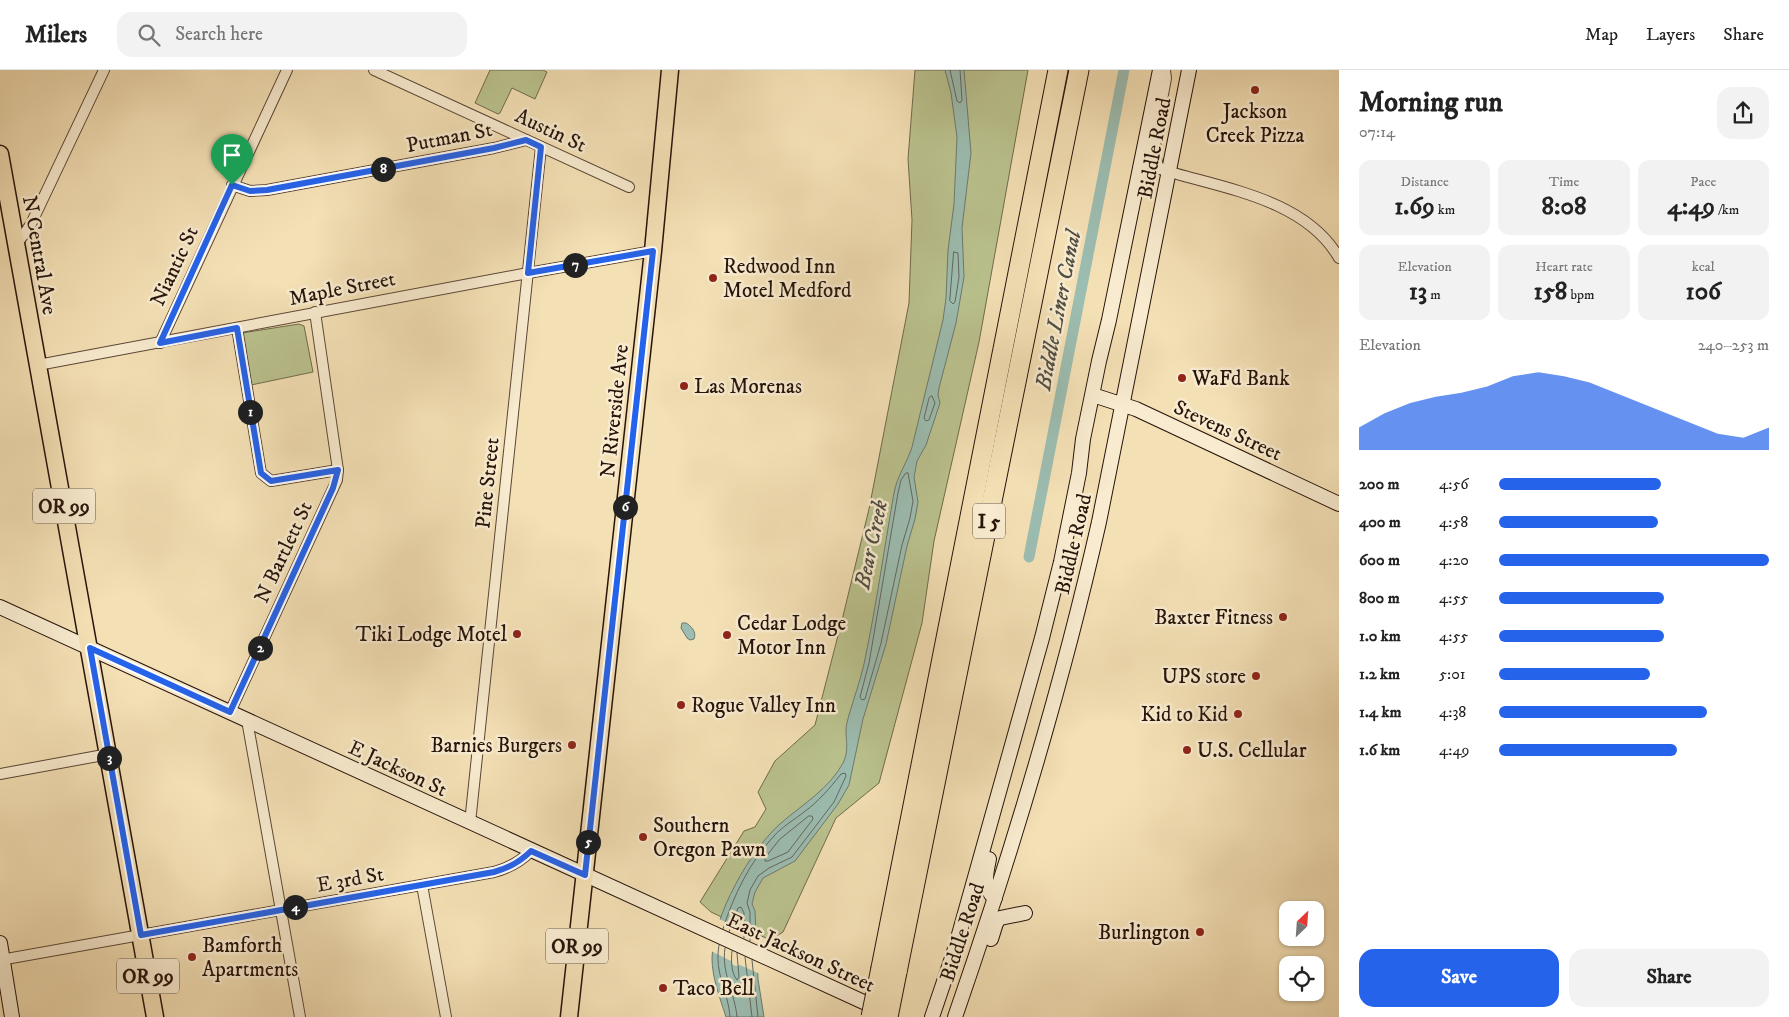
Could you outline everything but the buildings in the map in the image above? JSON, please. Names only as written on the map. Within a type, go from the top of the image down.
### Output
[{"type":"highway","name":"I 5","points":[[888,1017],[889,970],[1058,70]]},
{"type":"highway","name":"I 5","points":[[871,1017],[889,970],[1080,70]]},
{"type":"main road","name":"N Riverside Ave","points":[[585,875],[653,251],[670,70]]},
{"type":"main road","name":"Biddle Road","points":[[932,1017],[955,949],[1057,581],[1079,473],[1083,439],[1160,70]]},
{"type":"main road","name":"Biddle Road","points":[[955,1017],[995,898],[1049,719],[1086,579],[1123,404],[1189,70]]},
{"type":"main road","name":"N Central Ave","points":[[0,154],[38,365]]},
{"type":"main road","name":"Biddle Road","points":[[1079,473],[1090,439],[1106,358],[1109,320]]},
{"type":"main road","name":"OR 99","points":[[38,365],[155,1017]]},
{"type":"main road","name":"Stevens Street","points":[[1098,397],[1123,404],[1339,504]]},
{"type":"main road","points":[[0,606],[90,648]]},
{"type":"main road","name":"E Jackson St","points":[[90,648],[691,923]]},
{"type":"main road","points":[[995,898],[990,894],[985,877],[1003,808],[1004,775]]},
{"type":"main road","name":"OR 99","points":[[569,1017],[585,875]]},
{"type":"main road","points":[[970,976],[988,950],[996,923],[1000,918],[1025,913]]},
{"type":"main road","name":"East Jackson Street","points":[[691,923],[895,1017]]},
{"type":"main road","points":[[0,944],[12,1017]]},
{"type":"street","points":[[16,244],[31,224],[104,70]]},
{"type":"street","name":"Niantic St","points":[[160,343],[287,70]]},
{"type":"street","name":"Austin St","points":[[374,70],[629,187]]},
{"type":"street","points":[[1166,70],[1154,146],[1156,164],[1160,170],[1227,188],[1293,215],[1316,229],[1339,258]]},
{"type":"street","name":"Putman St","points":[[232,185],[250,191],[267,190],[494,148],[526,140]]},
{"type":"street","name":"Pine Street","points":[[470,823],[541,147]]},
{"type":"street","name":"Maple Street","points":[[38,365],[315,312],[653,251]]},
{"type":"street","name":"N Bartlett St","points":[[230,712],[333,488],[338,470],[315,312]]},
{"type":"street","points":[[237,328],[261,473],[271,481],[338,470]]},
{"type":"street","points":[[247,720],[300,1017]]},
{"type":"street","points":[[0,774],[109,754]]},
{"type":"street","name":"E 3rd St","points":[[2,960],[494,872],[522,860],[531,851]]},
{"type":"street","points":[[422,885],[446,1017]]},
{"type":"green space","points":[[490,70],[543,70],[547,72],[535,99],[512,88],[498,114],[475,103]]},
{"type":"green space","points":[[915,70],[1028,70],[979,342],[934,541],[922,623],[879,783],[836,818],[783,932],[770,940],[711,912],[700,902],[744,831],[755,827],[766,809],[758,792],[775,761],[815,725],[869,509],[909,303],[912,220],[908,159]]},
{"type":"green space","points":[[299,324],[304,326],[313,372],[251,385],[242,333]]},
{"type":"water","points":[[945,70],[964,70],[971,153],[962,228],[964,277],[956,323],[939,388],[940,403],[926,445],[917,461],[914,477],[918,502],[915,519],[907,546],[886,644],[863,719],[849,785],[838,804],[795,861],[763,878],[755,892],[752,904],[755,911],[758,979],[764,1017],[726,1017],[715,980],[712,958],[714,941],[726,904],[746,867],[769,835],[831,781],[843,763],[846,754],[847,724],[864,664],[894,493],[897,481],[912,447],[943,320],[948,250],[954,204],[957,137],[951,93]]},
{"type":"water","points":[[682,623],[686,623],[693,630],[695,634],[694,639],[690,640],[687,638],[681,628]]},
{"type":"pier","points":[[719,919],[746,931],[749,930],[758,937],[760,974],[740,965],[733,965],[731,961],[711,951]]},
{"type":"waterway","name":"Biddle Liner Canal","points":[[1029,557],[1124,70]]},
{"type":"place","name":"Jackson Creek Pizza","points":[[1255,90]]},
{"type":"place","name":"Redwood Inn Motel Medford","points":[[713,278]]},
{"type":"place","name":"WaFd Bank","points":[[1182,378]]},
{"type":"place","name":"Las Morenas","points":[[684,386]]},
{"type":"place","name":"Baxter Fitness","points":[[1283,617]]},
{"type":"place","name":"Tiki Lodge Motel","points":[[517,634]]},
{"type":"place","name":"Cedar Lodge Motor Inn","points":[[727,635]]},
{"type":"place","name":"UPS store","points":[[1256,676]]},
{"type":"place","name":"Rogue Valley Inn","points":[[681,705]]},
{"type":"place","name":"Kid to Kid","points":[[1238,714]]},
{"type":"place","name":"Barnies Burgers","points":[[572,745]]},
{"type":"place","name":"U.S. Cellular","points":[[1187,750]]},
{"type":"place","name":"Southern Oregon Pawn","points":[[643,837]]},
{"type":"place","name":"Burlington","points":[[1200,932]]},
{"type":"place","name":"Bamforth Apartments","points":[[192,957]]},
{"type":"place","name":"Taco Bell","points":[[663,988]]},
{"type":"route","points":[[526,140],[541,147],[528,273],[653,251],[585,875],[531,851],[522,860],[494,872],[141,935],[90,648],[230,712],[333,488],[338,470],[271,481],[261,473],[237,328],[160,343],[232,185],[250,191],[267,190],[494,148],[526,140]]},
{"type":"water label","name":"Bear Creek","points":[[870,544]]}]
